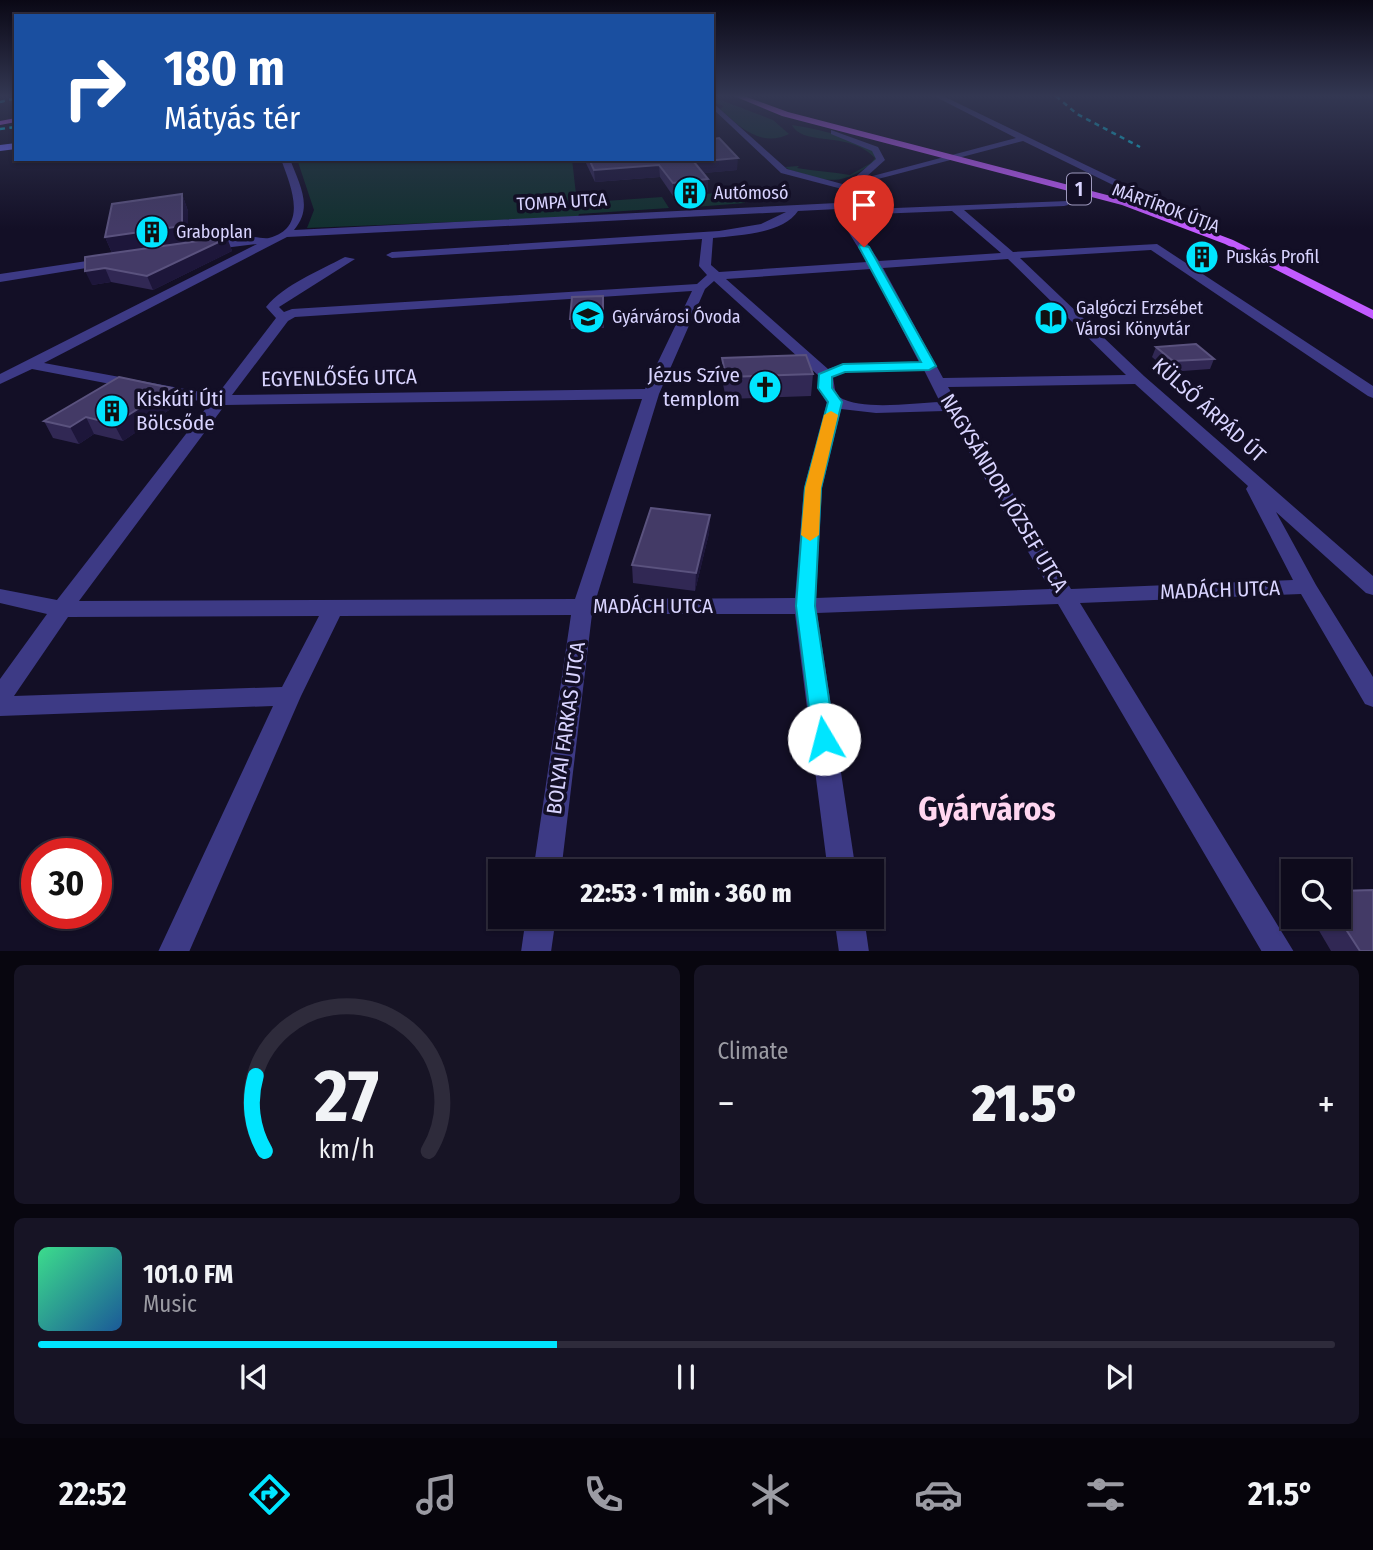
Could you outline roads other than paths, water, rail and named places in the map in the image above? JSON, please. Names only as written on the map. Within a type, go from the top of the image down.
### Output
[{"type":"main road","name":"1","points":[[871,140],[939,156]]},
{"type":"main road","name":"1","points":[[882,140],[939,156]]},
{"type":"main road","name":"MÁRTÍROK ÚTJA","points":[[939,156],[1106,197],[1181,222],[1253,253],[1373,315]]},
{"type":"main road","name":"MÁRTÍROK ÚTJA","points":[[939,156],[1137,214],[1296,277]]},
{"type":"street","points":[[751,140],[784,171],[850,187],[939,156],[1003,140]]},
{"type":"street","points":[[842,206],[842,198],[850,187],[881,160],[875,149],[854,140]]},
{"type":"street","points":[[871,170],[1003,140]]},
{"type":"street","points":[[1030,140],[1144,198],[1181,222]]},
{"type":"street","points":[[0,380],[285,234],[297,223],[302,206],[286,161]]},
{"type":"street","points":[[874,211],[1064,203]]},
{"type":"street","name":"TOMPA UTCA","points":[[285,234],[842,206]]},
{"type":"street","name":"NAGYSÁNDOR JÓZSEF UTCA","points":[[842,206],[843,215],[874,263],[950,406],[1279,951]]},
{"type":"street","name":"KÜLSŐ ÁRPÁD ÚT","points":[[954,207],[1010,255],[1139,379],[1373,588]]},
{"type":"street","points":[[392,255],[744,231],[791,215],[796,208]]},
{"type":"street","points":[[708,234],[705,266],[707,282],[826,374]]},
{"type":"street","points":[[197,248],[251,240],[270,243]]},
{"type":"street","points":[[349,259],[283,297],[272,307],[288,315],[707,282],[735,273],[1153,246],[1373,393]]},
{"type":"street","points":[[0,278],[115,261]]},
{"type":"street","name":"BOLYAI FARKAS UTCA","points":[[549,859],[583,606],[651,394],[707,282]]},
{"type":"street","points":[[0,698],[62,609],[288,315]]},
{"type":"street","name":"EGYENLŐSÉG UTCA","points":[[31,365],[221,400],[651,394]]},
{"type":"street","points":[[826,374],[843,368],[929,366]]},
{"type":"street","points":[[826,374],[825,388],[835,402],[857,408],[950,406]]},
{"type":"street","points":[[938,383],[1139,379]]},
{"type":"street","points":[[835,402],[813,488],[806,606],[840,859]]},
{"type":"street","points":[[1248,477],[1307,587],[1373,697]]},
{"type":"street","name":"MADÁCH UTCA","points":[[0,596],[62,609],[806,606],[1307,587]]},
{"type":"street","points":[[173,951],[289,696],[334,607]]},
{"type":"street","points":[[0,706],[289,696]]},
{"type":"street","points":[[536,951],[539,929]]},
{"type":"street","points":[[850,929],[853,951]]},
{"type":"railway","points":[[1127,140],[1140,147]]},
{"type":"place","name":"Autómosó","points":[[690,193]]},
{"type":"place","name":"Graboplan","points":[[152,232]]},
{"type":"place","name":"Puskás Profil","points":[[1202,257]]},
{"type":"place","name":"Gyárvárosi Óvoda","points":[[588,317]]},
{"type":"place","name":"Galgóczi Erzsébet Városi Könyvtár","points":[[1051,318]]},
{"type":"place","name":"Jézus Szíve templom","points":[[765,387]]},
{"type":"place","name":"Kiskúti Úti Bölcsőde","points":[[112,411]]},
{"type":"district","name":"Gyárváros","points":[[987,808]]}]
